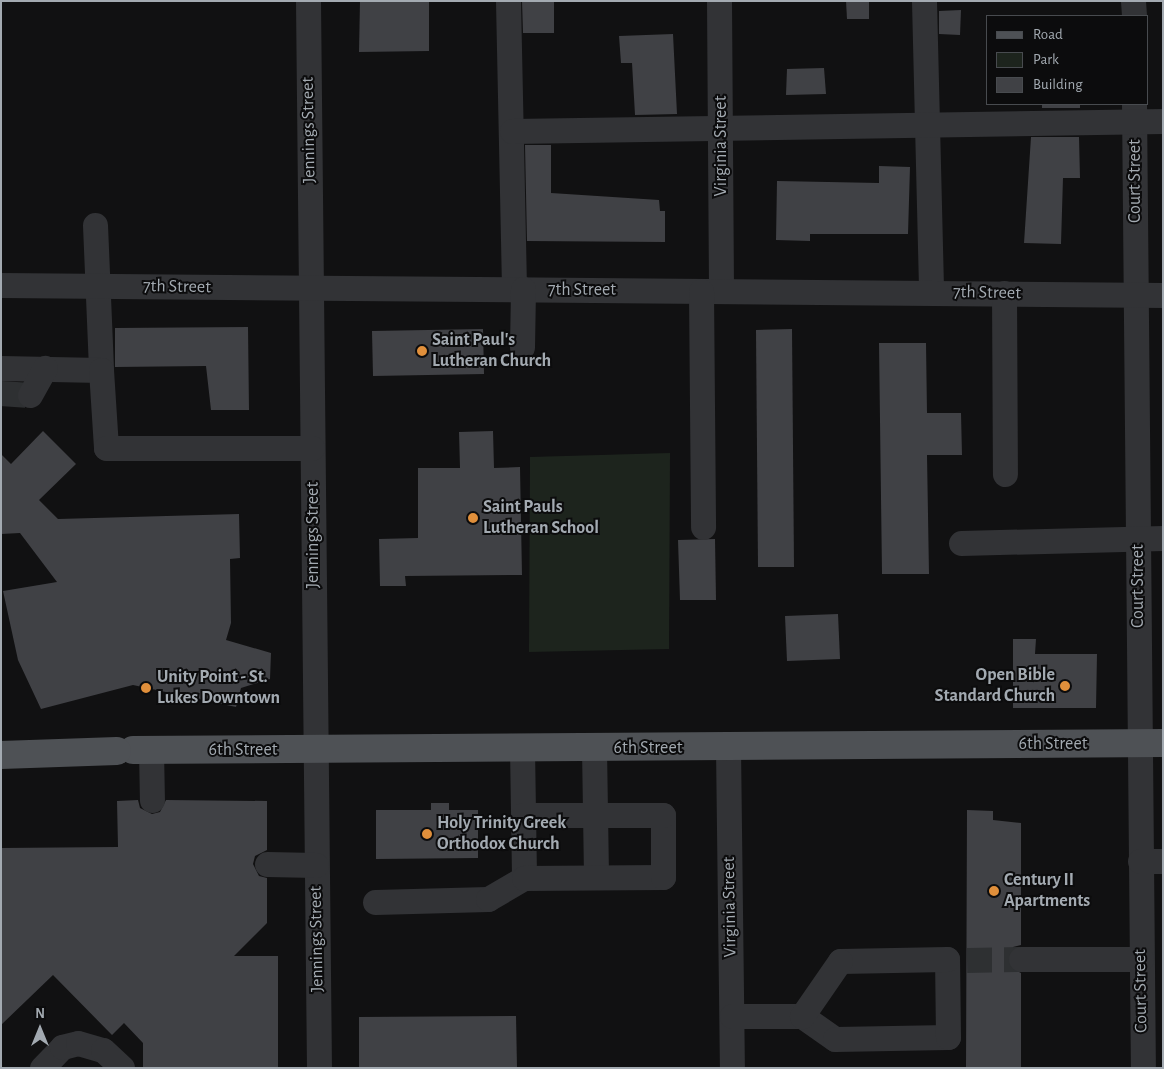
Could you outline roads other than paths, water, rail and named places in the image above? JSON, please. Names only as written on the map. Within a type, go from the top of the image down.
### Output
[{"type":"main road","name":"6th Street","points":[[1,755],[134,750],[1151,744]]},
{"type":"street","name":"Jennings Street","points":[[308,1],[314,750],[319,1068]]},
{"type":"street","points":[[508,1],[518,289],[522,348]]},
{"type":"street","name":"Virginia Street","points":[[703,527],[711,291],[721,128],[719,1]]},
{"type":"street","points":[[924,1],[931,292]]},
{"type":"street","points":[[1133,1],[1134,15]]},
{"type":"street","points":[[512,131],[926,125],[1134,113],[1163,121]]},
{"type":"street","name":"Court Street","points":[[1134,113],[1137,539],[1151,744],[1151,861],[1143,1068]]},
{"type":"street","points":[[95,225],[106,448],[312,448]]},
{"type":"street","name":"7th Street","points":[[1,285],[1163,295]]},
{"type":"street","points":[[1004,293],[1005,474]]},
{"type":"street","points":[[1,368],[101,370]]},
{"type":"street","points":[[30,395],[45,368]]},
{"type":"street","points":[[961,543],[1163,538]]},
{"type":"street","name":"Virginia Street","points":[[728,747],[732,1068]]},
{"type":"street","points":[[522,748],[524,878]]},
{"type":"street","points":[[594,748],[596,877]]},
{"type":"street","points":[[134,750],[152,800]]},
{"type":"street","points":[[375,902],[488,899],[524,878],[663,877],[663,815],[523,815]]},
{"type":"street","points":[[267,864],[316,865]]},
{"type":"street","points":[[1021,959],[1148,950]]},
{"type":"street","points":[[732,1016],[802,1016],[835,1038],[948,1037],[957,959],[840,961],[802,1016]]},
{"type":"street","points":[[42,1068],[55,1051],[78,1043],[103,1050],[122,1068]]},
{"type":"tunnel","points":[[1,393],[30,395]]},
{"type":"tunnel","points":[[967,960],[1021,959]]},
{"type":"place","name":"Saint Paul's Lutheran Church","points":[[422,351]]},
{"type":"place","name":"Saint Pauls Lutheran School","points":[[473,518]]},
{"type":"place","name":"Open Bible Standard Church","points":[[1065,686]]},
{"type":"place","name":"Unity Point - St. Lukes Downtown","points":[[146,688]]},
{"type":"place","name":"Holy Trinity Greek Orthodox Church","points":[[427,834]]},
{"type":"place","name":"Century II Apartments","points":[[994,891]]}]
